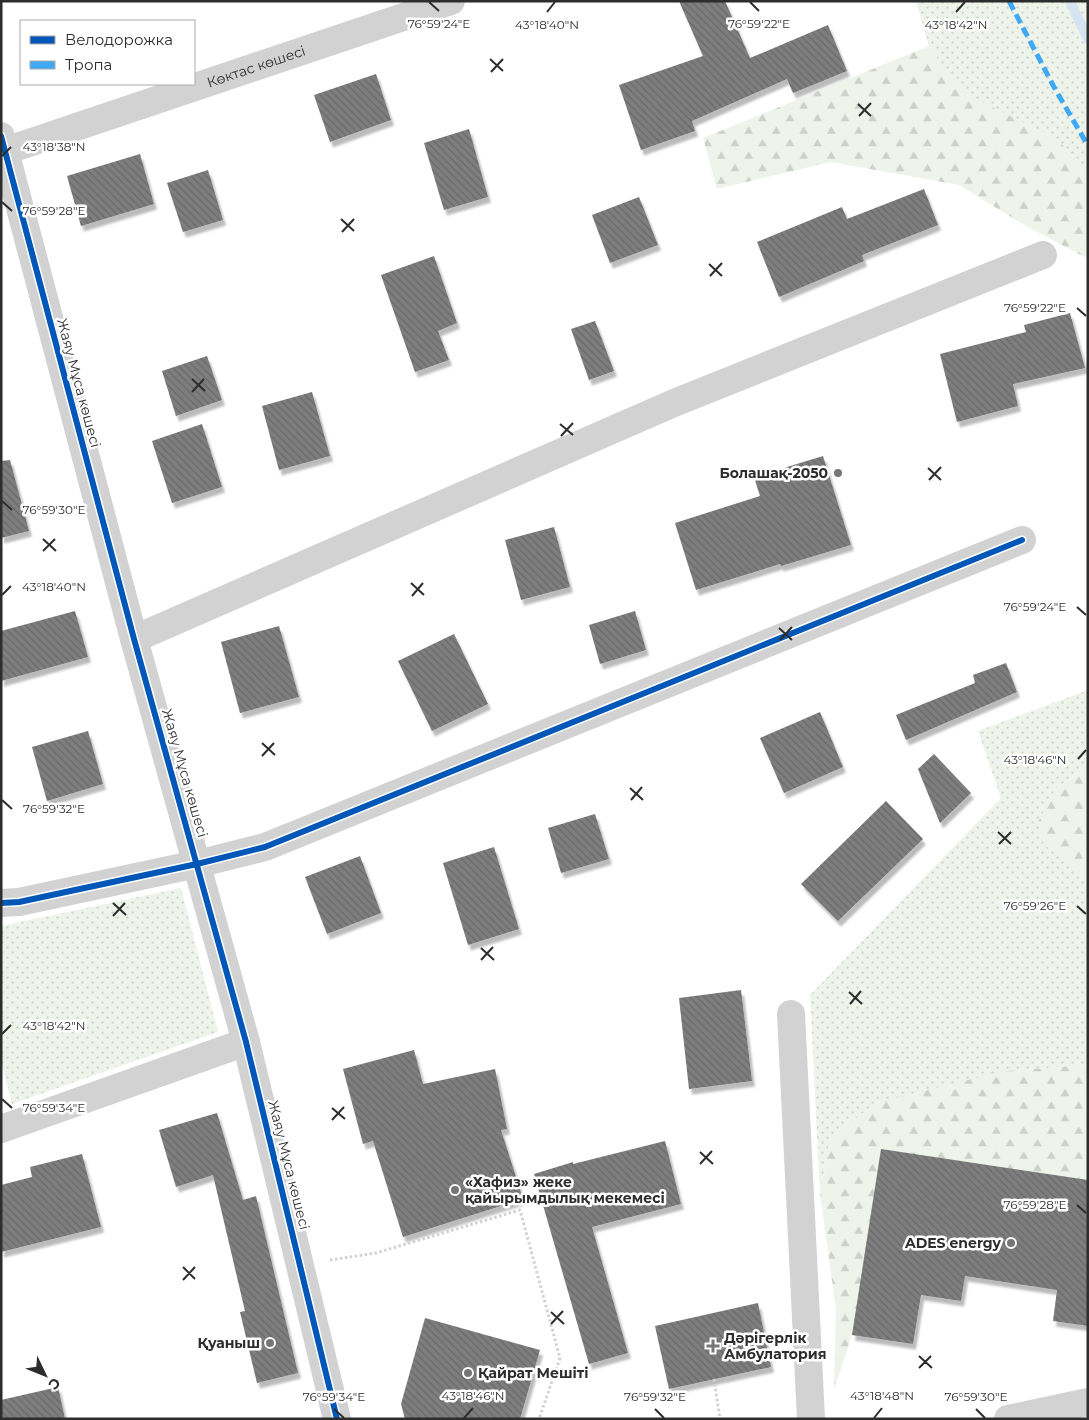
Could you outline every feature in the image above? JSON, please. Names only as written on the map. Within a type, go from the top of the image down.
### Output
[{"type":"street","name":"Көктас көшесі","points":[[195,83],[451,1]]},
{"type":"street","name":"Көктас көшесі","points":[[3,144],[188,85]]},
{"type":"street","name":"Жаяу Мұса көшесі","points":[[3,144],[134,639],[246,1042],[337,1419]]},
{"type":"street","points":[[134,639],[674,403],[1043,255]]},
{"type":"street","points":[[1,903],[19,902],[198,864],[265,847],[1022,540]]},
{"type":"street","points":[[791,1014],[811,1419]]},
{"type":"street","points":[[1,1129],[246,1042]]},
{"type":"street","points":[[1008,1419],[1088,1402]]},
{"type":"path","points":[[300,1265],[376,1253],[520,1210],[560,1358],[539,1419]]},
{"type":"path","points":[[714,1379],[720,1419]]},
{"type":"green space","points":[[916,1],[1088,1],[1088,172],[1058,140],[963,93],[929,46]]},
{"type":"green space","points":[[929,46],[964,93],[1058,140],[1088,172],[1088,259],[1024,225],[959,185],[831,162],[717,189],[703,138]]},
{"type":"green space","points":[[1088,690],[1088,767],[1055,789],[1084,877],[1088,881],[1088,1065],[1005,1071],[830,1140],[820,1194],[810,995],[1001,798],[978,731]]},
{"type":"green space","points":[[1088,767],[1088,881],[1044,844],[1038,822],[1055,789]]},
{"type":"green space","points":[[181,888],[218,1032],[12,1104],[1,1060],[1,926]]},
{"type":"green space","points":[[1088,1065],[1088,1180],[852,1335],[834,1390],[836,1309],[820,1194],[830,1140],[875,1103],[1005,1071]]},
{"type":"building","points":[[679,1],[725,1],[750,58],[828,25],[847,71],[793,93],[787,79],[692,121],[695,131],[641,150],[619,85],[703,56]]},
{"type":"building","points":[[376,74],[391,120],[330,142],[314,95]]},
{"type":"building","points":[[469,129],[488,197],[444,210],[424,143]]},
{"type":"building","points":[[140,154],[154,204],[81,226],[67,176]]},
{"type":"building","points":[[208,170],[223,220],[183,232],[167,183]]},
{"type":"building","points":[[924,189],[938,225],[862,255],[864,261],[779,297],[757,242],[842,207],[847,219]]},
{"type":"building","points":[[639,197],[658,245],[610,263],[592,215]]},
{"type":"building","points":[[434,256],[457,323],[438,331],[449,360],[415,372],[381,275]]},
{"type":"building","points":[[1070,313],[1085,368],[1013,384],[1018,406],[957,422],[940,354],[1026,332],[1024,325]]},
{"type":"building","points":[[595,321],[614,371],[589,380],[571,329]]},
{"type":"building","points":[[207,356],[222,400],[176,416],[162,371]]},
{"type":"building","points":[[312,392],[330,456],[279,470],[262,406]]},
{"type":"building","points":[[202,424],[222,487],[172,503],[152,441]]},
{"type":"building","points":[[823,456],[851,545],[781,566],[780,564],[696,590],[675,523],[760,496],[754,477]]},
{"type":"building","points":[[10,460],[29,531],[1,538],[1,461]]},
{"type":"building","points":[[554,527],[570,587],[521,600],[505,540]]},
{"type":"building","points":[[75,611],[88,657],[1,681],[1,631]]},
{"type":"building","points":[[635,611],[646,650],[600,664],[589,625]]},
{"type":"building","points":[[279,626],[299,697],[240,713],[221,642]]},
{"type":"building","points":[[454,634],[488,704],[432,731],[398,661]]},
{"type":"building","points":[[1006,663],[1017,692],[906,740],[896,715],[975,683],[973,675]]},
{"type":"building","points":[[820,712],[843,767],[784,793],[760,738]]},
{"type":"building","points":[[88,731],[103,784],[47,801],[32,747]]},
{"type":"building","points":[[934,754],[971,793],[940,823],[918,769]]},
{"type":"building","points":[[886,801],[923,839],[838,921],[801,884]]},
{"type":"building","points":[[595,814],[609,859],[561,873],[548,828]]},
{"type":"building","points":[[494,847],[519,929],[468,945],[443,863]]},
{"type":"building","points":[[360,856],[381,913],[327,934],[305,877]]},
{"type":"building","points":[[741,990],[752,1081],[689,1089],[679,998]]},
{"type":"building","points":[[414,1050],[423,1084],[495,1069],[507,1129],[501,1130],[523,1199],[403,1237],[373,1141],[363,1144],[343,1069]]},
{"type":"building","points":[[217,1113],[243,1200],[256,1196],[298,1373],[257,1383],[240,1312],[245,1311],[213,1175],[176,1187],[159,1130]]},
{"type":"building","points":[[665,1141],[681,1204],[592,1227],[628,1353],[589,1364],[534,1174],[573,1162],[573,1164]]},
{"type":"building","points":[[881,1149],[1088,1180],[1088,1326],[1053,1321],[1057,1290],[965,1276],[961,1301],[921,1295],[913,1344],[852,1335]]},
{"type":"building","points":[[82,1154],[101,1227],[1,1252],[1,1185],[32,1177],[30,1167]]},
{"type":"building","points":[[758,1303],[771,1367],[669,1389],[655,1326]]},
{"type":"building","points":[[425,1318],[540,1350],[520,1419],[405,1419],[401,1404]]},
{"type":"building","points":[[58,1387],[65,1419],[1,1419],[1,1400]]},
{"type":"waterway","points":[[1070,1],[1088,39]]},
{"type":"marked path","points":[[1009,1],[1054,87],[1088,146]]},
{"type":"cycle path","points":[[1,136],[134,639],[246,1042],[337,1419]]},
{"type":"cycle path","points":[[1,903],[19,902],[197,864],[265,847],[1022,540]]},
{"type":"place","name":"Болашақ-2050","points":[[838,473]]},
{"type":"place","name":"«Хафиз» жеке қайырымдылық мекемесі","points":[[455,1190]]},
{"type":"place","name":"ADES energy","points":[[1011,1243]]},
{"type":"place","name":"Қуаныш","points":[[270,1343]]},
{"type":"place","name":"Дәрігерлік Амбулатория","points":[[713,1346]]},
{"type":"place","name":"Қайрат Мешіті","points":[[468,1373]]}]
